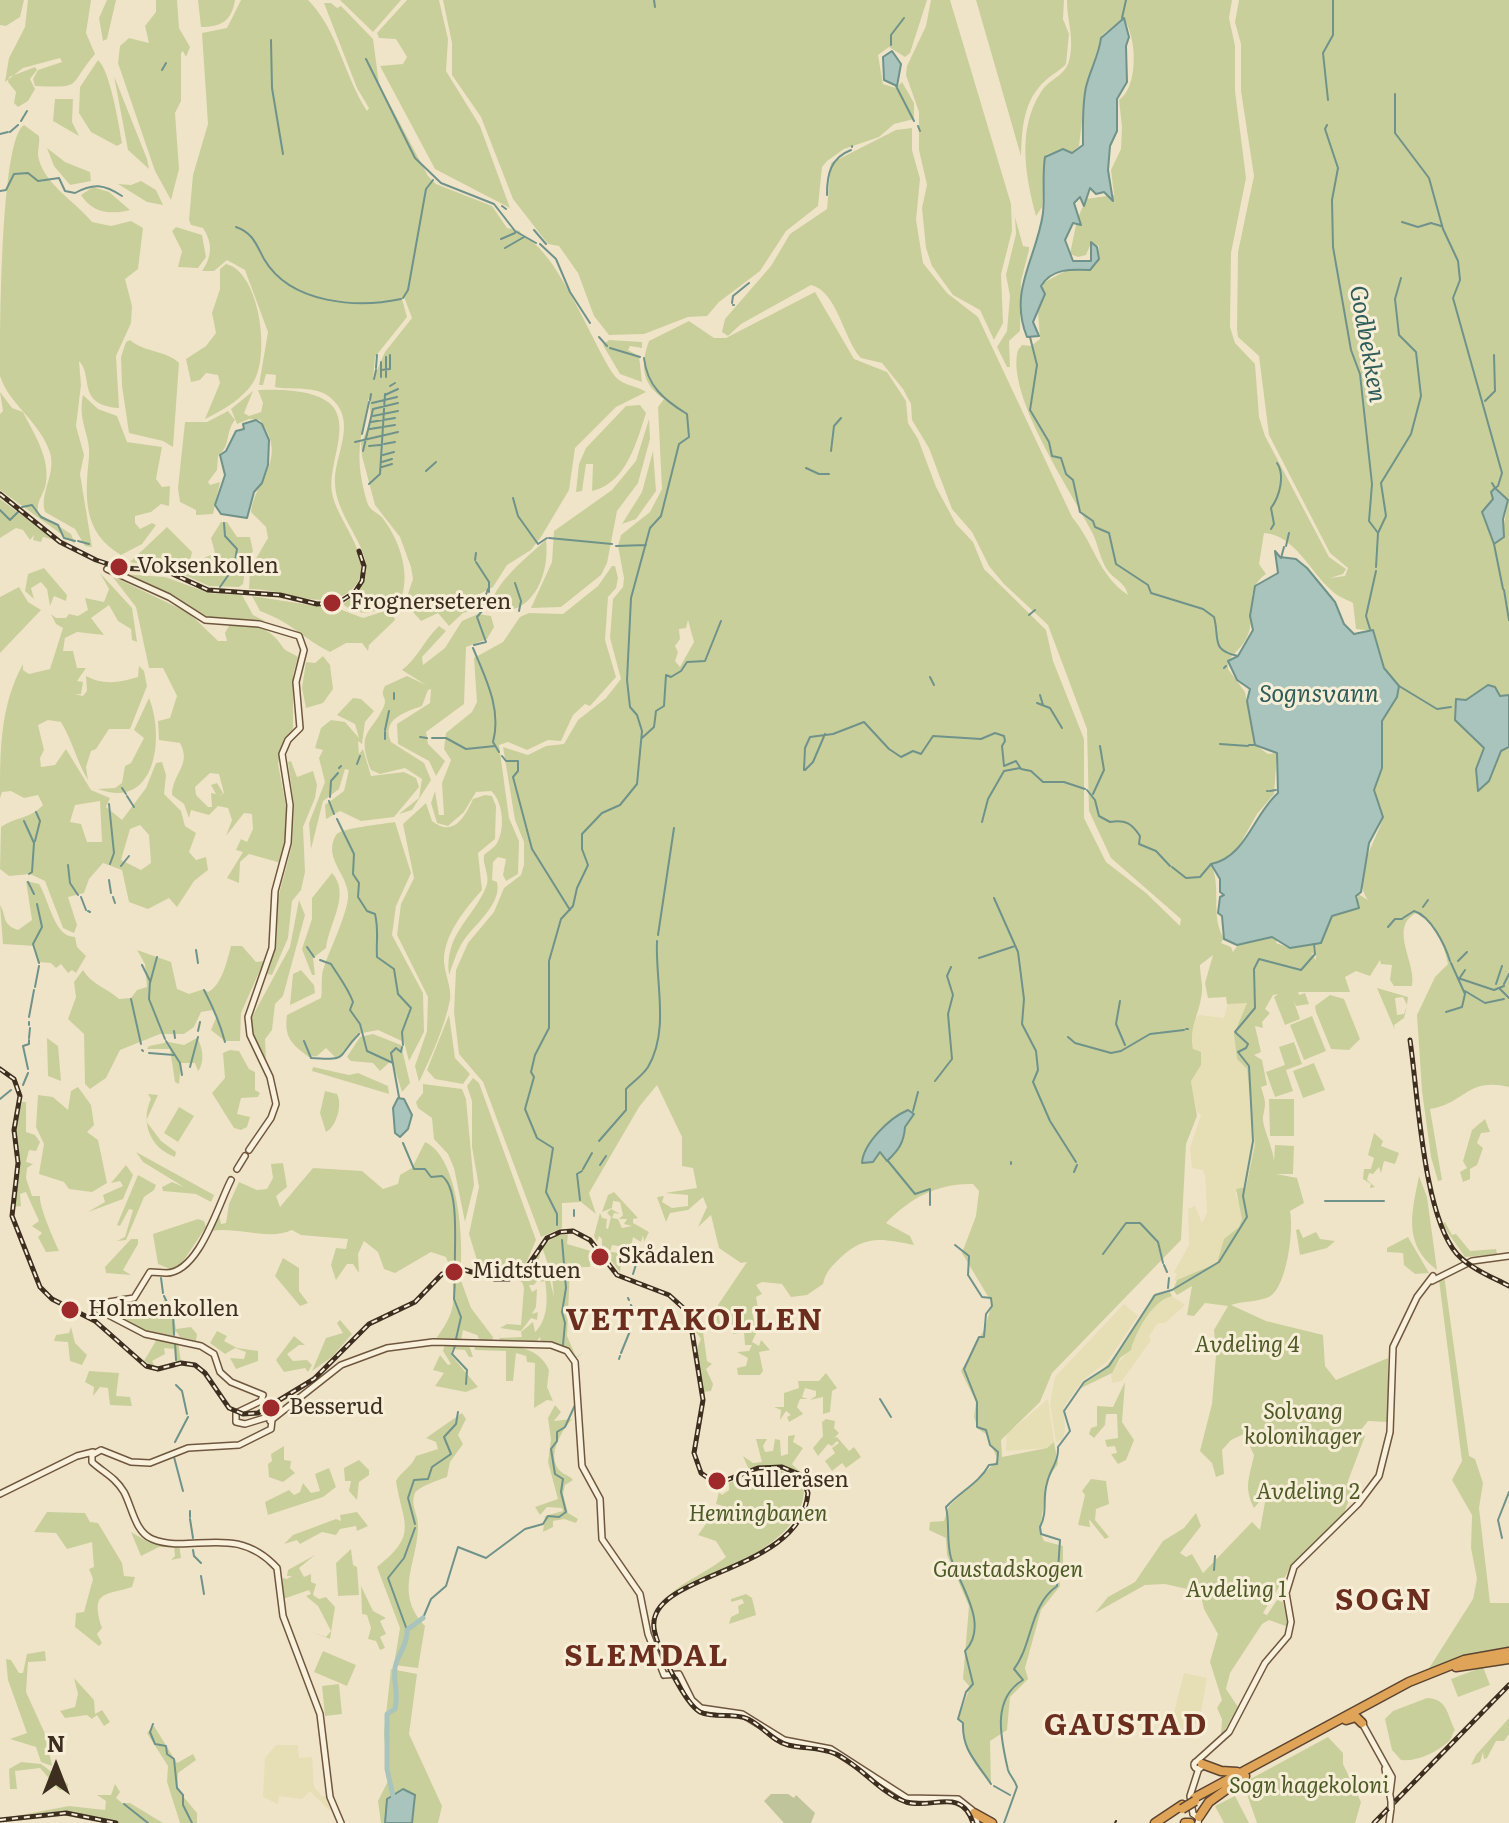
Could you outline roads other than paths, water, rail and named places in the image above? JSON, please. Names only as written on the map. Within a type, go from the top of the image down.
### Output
[{"type":"highway","points":[[1161,1823],[1194,1798],[1369,1705],[1454,1664],[1509,1654]]},
{"type":"highway","points":[[1362,1723],[1362,1715],[1369,1705]]},
{"type":"highway","points":[[1344,1719],[1355,1717],[1362,1723]]},
{"type":"highway","points":[[1199,1764],[1230,1773],[1258,1766]]},
{"type":"highway","points":[[1194,1798],[1211,1778],[1209,1771],[1199,1764]]},
{"type":"highway","points":[[1192,1820],[1209,1802],[1258,1766]]},
{"type":"highway","points":[[1155,1823],[1182,1807]]},
{"type":"main road","points":[[107,569],[169,597],[205,620],[259,624],[299,636],[304,650],[296,682],[300,728],[288,740],[282,754],[289,800],[288,843],[275,891],[272,948],[248,1017],[250,1035],[273,1087],[276,1106],[237,1169]]},
{"type":"main road","points":[[231,1180],[193,1256],[179,1271],[152,1271],[132,1299],[102,1303],[100,1311],[145,1334],[193,1342],[212,1352],[224,1377],[240,1388],[263,1394],[261,1401],[236,1413],[235,1421],[245,1424],[273,1419]]},
{"type":"main road","points":[[1192,1820],[1187,1796],[1199,1764],[1231,1729],[1265,1663],[1288,1636],[1291,1625],[1286,1593],[1292,1570],[1361,1500],[1384,1465],[1390,1432],[1393,1347],[1417,1297],[1438,1276],[1472,1261],[1509,1256]]},
{"type":"main road","points":[[0,1494],[105,1451],[131,1462],[153,1462],[186,1449],[239,1445],[270,1430],[273,1419],[341,1365],[378,1351],[424,1342],[556,1346],[574,1360],[583,1472],[600,1499],[605,1546],[632,1579],[643,1602],[662,1676],[675,1672],[692,1700],[703,1709],[742,1714],[784,1740],[831,1749],[907,1798],[948,1797],[978,1819]]},
{"type":"main road","points":[[92,1454],[94,1465],[118,1483],[141,1531],[151,1539],[228,1541],[266,1559],[277,1568],[283,1616],[320,1711],[330,1797],[341,1823]]},
{"type":"main road","points":[[1362,1723],[1388,1778],[1391,1801],[1389,1823]]},
{"type":"water","points":[[1124,18],[1129,37],[1126,46],[1127,82],[1117,99],[1117,131],[1110,146],[1108,170],[1113,201],[1104,192],[1096,194],[1090,188],[1084,206],[1080,197],[1074,203],[1081,225],[1073,223],[1065,240],[1073,261],[1091,261],[1091,242],[1097,247],[1099,259],[1090,270],[1063,271],[1046,280],[1041,286],[1045,294],[1033,322],[1039,336],[1027,337],[1022,320],[1022,289],[1043,213],[1045,157],[1063,149],[1072,153],[1083,145],[1085,94],[1101,38]]},
{"type":"water","points":[[892,51],[901,64],[897,86],[884,80],[883,57]]},
{"type":"water","points":[[256,420],[262,424],[269,440],[268,465],[262,483],[254,492],[247,518],[221,514],[215,505],[225,475],[220,455],[226,451],[236,431],[244,429],[243,424]]},
{"type":"water","points":[[1495,488],[1508,500],[1503,519],[1504,537],[1494,544],[1482,512],[1493,499],[1491,492]]},
{"type":"water","name":"Sognsvann","points":[[1275,551],[1280,557],[1296,559],[1307,568],[1335,602],[1344,624],[1354,634],[1373,630],[1384,668],[1399,686],[1397,697],[1382,721],[1382,768],[1374,790],[1383,817],[1369,843],[1361,892],[1356,896],[1359,908],[1332,916],[1321,943],[1290,948],[1272,937],[1237,945],[1224,939],[1222,916],[1218,913],[1220,897],[1224,895],[1220,892],[1220,879],[1211,864],[1233,853],[1278,793],[1277,753],[1255,745],[1247,701],[1250,689],[1237,680],[1228,661],[1238,656],[1253,630],[1250,616],[1255,586],[1278,573]]},
{"type":"water","points":[[1488,685],[1495,687],[1500,696],[1509,695],[1509,747],[1501,751],[1489,781],[1478,791],[1476,769],[1484,748],[1455,720],[1456,699],[1466,700]]},
{"type":"water","points":[[398,1098],[404,1099],[412,1115],[408,1129],[400,1137],[395,1133],[393,1108]]},
{"type":"water","points":[[908,1110],[914,1114],[895,1153],[887,1161],[880,1152],[873,1162],[862,1163],[867,1148],[878,1132]]},
{"type":"water","points":[[403,1789],[415,1795],[412,1823],[385,1823],[387,1799]]},
{"type":"waterway","points":[[654,0],[655,7]]},
{"type":"waterway","points":[[1122,18],[1126,0]]},
{"type":"waterway","points":[[1328,100],[1323,53],[1333,35],[1333,0]]},
{"type":"waterway","points":[[891,45],[891,35],[904,18]]},
{"type":"waterway","points":[[271,40],[272,88],[283,154]]},
{"type":"waterway","points":[[366,59],[415,158],[441,183],[494,204],[515,231],[536,243]]},
{"type":"waterway","points":[[162,70],[166,63]]},
{"type":"waterway","points":[[896,86],[914,121]]},
{"type":"waterway","points":[[1395,94],[1395,133],[1429,178],[1443,229],[1458,261],[1460,280],[1453,298],[1502,473],[1498,486],[1495,488],[1492,483]]},
{"type":"waterway","points":[[21,121],[27,111]]},
{"type":"waterway","points":[[10,132],[18,125]]},
{"type":"waterway","name":"Godbekken","points":[[1327,125],[1325,129],[1338,168],[1332,200],[1333,247],[1351,350],[1360,374],[1372,484],[1369,521],[1378,533],[1376,567]]},
{"type":"waterway","points":[[918,126],[920,131]]},
{"type":"waterway","points":[[0,134],[8,132]]},
{"type":"waterway","points":[[827,195],[834,162],[851,150]]},
{"type":"waterway","points":[[0,191],[6,190],[14,174],[28,173],[38,181],[59,178],[65,191],[75,193],[98,186],[122,196]]},
{"type":"waterway","points":[[403,298],[408,290],[426,189],[433,180]]},
{"type":"waterway","points":[[502,206],[506,209]]},
{"type":"waterway","points":[[1402,222],[1418,227],[1431,223],[1441,226]]},
{"type":"waterway","points":[[236,227],[250,236],[276,274],[308,294],[346,302],[401,299]]},
{"type":"waterway","points":[[534,230],[546,244]]},
{"type":"waterway","points":[[501,239],[515,233]]},
{"type":"waterway","points":[[505,248],[524,237]]},
{"type":"waterway","points":[[540,244],[556,259],[570,292],[590,323]]},
{"type":"waterway","points":[[1378,533],[1386,516],[1381,483],[1411,434],[1421,396],[1416,352],[1399,335],[1395,299],[1401,278]]},
{"type":"waterway","points":[[732,303],[733,296],[749,283]]},
{"type":"waterway","points":[[599,337],[607,346]]},
{"type":"waterway","points":[[1030,337],[1037,365],[1030,410],[1049,442],[1052,456],[1061,458],[1066,474],[1073,480],[1080,512],[1093,521],[1095,527],[1109,533],[1116,564],[1148,585],[1151,593],[1203,609],[1214,617],[1220,647],[1238,656]]},
{"type":"waterway","points":[[610,348],[640,357]]},
{"type":"waterway","points":[[376,368],[377,355]]},
{"type":"waterway","points":[[381,370],[390,369],[390,355]]},
{"type":"waterway","points":[[1485,401],[1495,391],[1494,355]]},
{"type":"waterway","points":[[386,357],[386,377]]},
{"type":"waterway","points":[[557,1225],[557,1214],[546,1192],[553,1148],[537,1138],[525,1109],[534,1077],[531,1072],[535,1055],[549,1028],[549,961],[561,919],[573,906],[577,888],[588,865],[582,849],[582,834],[602,813],[620,805],[637,784],[642,731],[637,715],[630,707],[627,680],[631,598],[650,528],[661,516],[679,444],[689,437],[687,414],[658,391],[649,377],[644,358]]},
{"type":"waterway","points":[[381,362],[381,377]]},
{"type":"waterway","points":[[374,379],[376,370]]},
{"type":"waterway","points":[[390,386],[395,383]]},
{"type":"waterway","points":[[385,395],[398,389]]},
{"type":"waterway","points":[[370,400],[371,394]]},
{"type":"waterway","points":[[369,484],[380,474],[385,394]]},
{"type":"waterway","points":[[372,403],[397,397]]},
{"type":"waterway","points":[[362,434],[369,402]]},
{"type":"waterway","points":[[363,451],[373,409],[398,403]]},
{"type":"waterway","points":[[373,416],[398,411]]},
{"type":"waterway","points":[[371,422],[395,418]]},
{"type":"waterway","points":[[831,451],[834,426],[841,418]]},
{"type":"waterway","points":[[370,429],[395,425]]},
{"type":"waterway","points":[[355,442],[398,432]]},
{"type":"waterway","points":[[384,444],[395,442]]},
{"type":"waterway","points":[[369,446],[380,445]]},
{"type":"waterway","points":[[383,455],[394,452]]},
{"type":"waterway","points":[[382,462],[392,459]]},
{"type":"waterway","points":[[426,471],[436,462]]},
{"type":"waterway","points":[[1271,529],[1274,524],[1271,508],[1277,498],[1281,479],[1277,463]]},
{"type":"waterway","points":[[382,467],[392,464]]},
{"type":"waterway","points":[[806,468],[819,474],[829,474]]},
{"type":"waterway","points":[[513,498],[518,516],[538,544],[547,538]]},
{"type":"waterway","points":[[22,507],[32,505],[41,517],[58,525],[64,538],[75,541]]},
{"type":"waterway","points":[[0,510],[10,520],[18,512]]},
{"type":"waterway","points":[[220,587],[234,567],[237,549],[225,536],[224,523]]},
{"type":"waterway","points":[[1286,546],[1289,533]]},
{"type":"waterway","points":[[549,538],[612,544]]},
{"type":"waterway","points":[[78,541],[89,544]]},
{"type":"waterway","points":[[1494,544],[1503,589]]},
{"type":"waterway","points":[[616,546],[646,545]]},
{"type":"waterway","points":[[1281,558],[1284,547]]},
{"type":"waterway","points":[[475,560],[476,553]]},
{"type":"waterway","points":[[476,562],[489,582],[489,592]]},
{"type":"waterway","name":"Godbekken","points":[[1370,629],[1366,616],[1376,571]]},
{"type":"waterway","points":[[515,583],[521,601],[519,611]]},
{"type":"waterway","points":[[482,606],[488,589]]},
{"type":"waterway","points":[[1504,590],[1509,620]]},
{"type":"waterway","points":[[1029,615],[1035,610]]},
{"type":"waterway","points":[[474,645],[486,642],[477,617],[482,611]]},
{"type":"waterway","points":[[642,738],[654,727],[656,711],[664,706],[666,675],[671,677],[681,671],[687,662],[705,661],[721,621]]},
{"type":"waterway","points":[[473,648],[494,705],[493,742],[499,752]]},
{"type":"waterway","points":[[930,677],[934,685]]},
{"type":"waterway","points":[[1399,686],[1437,709],[1451,707]]},
{"type":"waterway","points":[[394,693],[394,699]]},
{"type":"waterway","points":[[1040,695],[1043,705]]},
{"type":"waterway","points":[[1037,703],[1050,708],[1062,728]]},
{"type":"waterway","points":[[385,730],[389,711]]},
{"type":"waterway","points":[[804,770],[805,748],[810,737],[833,734],[864,722],[889,749],[901,757],[913,751],[921,754],[933,736],[981,739],[995,733],[1004,736],[1004,766],[1016,761],[1021,769],[1031,771],[1043,782],[1064,782],[1085,789]]},
{"type":"waterway","points":[[385,732],[385,739]]},
{"type":"waterway","points":[[805,770],[813,762],[825,734]]},
{"type":"waterway","points":[[420,737],[427,738]]},
{"type":"waterway","points":[[432,738],[446,738],[466,749],[495,746]]},
{"type":"waterway","points":[[1220,744],[1248,746]]},
{"type":"waterway","points":[[1249,745],[1255,745]]},
{"type":"waterway","points":[[1093,794],[1104,770],[1100,746]]},
{"type":"waterway","points":[[357,764],[360,756]]},
{"type":"waterway","points":[[502,756],[506,761],[518,761],[518,771],[513,777],[532,849],[570,910]]},
{"type":"waterway","points":[[982,822],[988,799],[1004,771],[1020,768]]},
{"type":"waterway","points":[[330,797],[331,781],[338,773]]},
{"type":"waterway","points":[[122,788],[126,794]]},
{"type":"waterway","points":[[1087,790],[1095,800],[1099,816],[1110,822],[1120,821],[1131,826],[1140,836],[1139,844],[1156,851],[1170,866]]},
{"type":"waterway","points":[[1270,791],[1276,790]]},
{"type":"waterway","points":[[127,796],[134,807]]},
{"type":"waterway","points":[[329,801],[334,814]]},
{"type":"waterway","points":[[109,804],[114,853],[110,864]]},
{"type":"waterway","points":[[35,841],[40,821],[36,812]]},
{"type":"waterway","points":[[337,819],[354,854],[353,874],[359,883],[358,897],[367,911],[375,914],[377,957],[394,969],[398,994],[411,1008],[402,1032],[403,1045]]},
{"type":"waterway","points":[[24,821],[34,843],[32,872],[29,874]]},
{"type":"waterway","points":[[658,935],[674,828]]},
{"type":"waterway","points":[[121,866],[129,856]]},
{"type":"waterway","points":[[1172,867],[1186,878],[1200,877],[1211,864]]},
{"type":"waterway","points":[[68,865],[70,883],[78,895]]},
{"type":"waterway","points":[[109,880],[111,893]]},
{"type":"waterway","points":[[28,882],[34,894]]},
{"type":"waterway","points":[[81,897],[86,910]]},
{"type":"waterway","points":[[113,897],[115,903]]},
{"type":"waterway","points":[[994,898],[1018,952],[1024,999],[1022,1024],[1036,1051],[1038,1070],[1033,1082],[1050,1121],[1076,1162]]},
{"type":"waterway","points":[[1423,907],[1428,900]]},
{"type":"waterway","points":[[37,904],[42,927],[33,944],[39,963]]},
{"type":"waterway","points":[[1403,918],[1414,911],[1426,919],[1441,939],[1450,961]]},
{"type":"waterway","points":[[1388,927],[1395,919],[1402,919]]},
{"type":"waterway","points":[[599,1141],[626,1110],[626,1089],[646,1070],[655,1053],[660,1021],[657,941]]},
{"type":"waterway","points":[[1004,1823],[1017,1787],[1008,1770],[1003,1746],[1002,1709],[1013,1688],[1023,1680],[1014,1669],[1025,1648],[1036,1614],[1057,1586],[1060,1540],[1041,1534],[1040,1527],[1048,1478],[1058,1447],[1070,1431],[1064,1411],[1084,1382],[1109,1366],[1155,1295],[1172,1290],[1219,1262],[1247,1217],[1243,1196],[1253,1141],[1249,1066],[1238,1052],[1248,1044],[1235,1032],[1255,1008],[1254,969],[1259,959],[1301,970],[1315,954],[1314,944]]},
{"type":"waterway","points":[[979,958],[1015,946]]},
{"type":"waterway","points":[[307,947],[314,957]]},
{"type":"waterway","points":[[196,950],[198,963]]},
{"type":"waterway","points":[[1458,961],[1467,952]]},
{"type":"waterway","points":[[150,983],[157,957]]},
{"type":"waterway","points":[[320,960],[331,964],[349,992],[353,1002],[350,1010],[360,1024],[367,1051],[393,1063]]},
{"type":"waterway","points":[[1446,1012],[1462,1007],[1465,994],[1451,963]]},
{"type":"waterway","points":[[142,965],[150,981],[149,999],[165,1039]]},
{"type":"waterway","points":[[35,987],[39,966]]},
{"type":"waterway","points":[[1496,984],[1502,966]]},
{"type":"waterway","points":[[935,1081],[952,1059],[948,1014],[953,995],[947,976],[951,967]]},
{"type":"waterway","points":[[1459,979],[1465,970]]},
{"type":"waterway","points":[[1504,984],[1509,974]]},
{"type":"waterway","points":[[1458,978],[1494,990],[1504,986]]},
{"type":"waterway","points":[[1500,989],[1509,998]]},
{"type":"waterway","points":[[29,1017],[34,990]]},
{"type":"waterway","points":[[204,990],[225,1042]]},
{"type":"waterway","points":[[1465,991],[1485,1003],[1504,999]]},
{"type":"waterway","points":[[131,999],[141,1044]]},
{"type":"waterway","points":[[1120,1001],[1116,1024],[1125,1045]]},
{"type":"waterway","points":[[198,1031],[200,1022]]},
{"type":"waterway","points":[[29,1038],[30,1028]]},
{"type":"waterway","points":[[1068,1037],[1075,1043],[1111,1053],[1121,1051],[1150,1034],[1184,1030]]},
{"type":"waterway","points":[[174,1031],[175,1038]]},
{"type":"waterway","points":[[304,1041],[311,1058],[332,1059],[341,1056],[359,1034]]},
{"type":"waterway","points":[[190,1067],[198,1037]]},
{"type":"waterway","points":[[28,1069],[23,1046],[29,1044],[29,1040]]},
{"type":"waterway","points":[[166,1041],[180,1063],[182,1075]]},
{"type":"waterway","points":[[399,1097],[391,1053],[396,1048],[401,1052],[402,1047]]},
{"type":"waterway","points":[[149,1053],[174,1055]]},
{"type":"waterway","points":[[23,1085],[28,1073]]},
{"type":"waterway","points":[[0,1099],[11,1090]]},
{"type":"waterway","points":[[913,1111],[918,1092]]},
{"type":"waterway","points":[[403,1143],[414,1169],[425,1169],[431,1177],[442,1176],[448,1183],[454,1205],[455,1266]]},
{"type":"waterway","points":[[583,1169],[592,1153]]},
{"type":"waterway","points":[[600,1165],[606,1156]]},
{"type":"waterway","points":[[888,1161],[915,1194],[930,1189],[930,1205]]},
{"type":"waterway","points":[[1074,1172],[1077,1165]]},
{"type":"waterway","points":[[580,1200],[577,1174],[582,1171]]},
{"type":"waterway","points":[[1325,1201],[1384,1201]]},
{"type":"waterway","points":[[574,1210],[574,1216]]},
{"type":"waterway","points":[[1103,1254],[1126,1223],[1140,1223],[1158,1242],[1163,1263]]},
{"type":"waterway","points":[[562,1240],[566,1288],[562,1312],[565,1323],[563,1345]]},
{"type":"waterway","points":[[955,1245],[969,1256],[968,1275],[982,1297],[991,1298],[992,1306],[986,1314],[984,1337],[979,1337],[964,1369],[977,1402],[977,1427],[986,1430],[990,1445],[998,1452],[997,1464],[989,1465],[946,1507],[951,1558],[971,1605],[975,1629],[965,1651],[973,1684],[966,1692],[958,1719],[963,1723],[968,1749],[991,1784]]},
{"type":"waterway","points":[[633,1274],[638,1258]]},
{"type":"waterway","points":[[1164,1265],[1167,1272]]},
{"type":"waterway","points":[[455,1277],[454,1299],[461,1317],[456,1339]]},
{"type":"waterway","points":[[161,1278],[163,1293]]},
{"type":"waterway","points":[[1168,1288],[1169,1278]]},
{"type":"waterway","points":[[164,1296],[173,1315],[174,1335]]},
{"type":"waterway","points":[[631,1305],[633,1309]]},
{"type":"waterway","points":[[621,1353],[630,1331]]},
{"type":"waterway","points":[[175,1342],[176,1360]]},
{"type":"waterway","points":[[455,1346],[452,1354],[467,1370],[466,1384]]},
{"type":"waterway","points":[[176,1385],[182,1391],[187,1414]]},
{"type":"waterway","points":[[880,1399],[891,1417]]},
{"type":"waterway","points":[[423,1618],[431,1599],[446,1586],[458,1547],[486,1558],[525,1529],[543,1524],[548,1516],[559,1517],[566,1512],[561,1492],[563,1479],[555,1474],[551,1449],[557,1441],[557,1432],[565,1427],[575,1405]]},
{"type":"waterway","points":[[415,1524],[408,1498],[414,1480],[428,1479],[432,1467],[451,1454],[444,1437],[456,1424],[458,1412]]},
{"type":"waterway","points":[[175,1442],[188,1417]]},
{"type":"waterway","points":[[174,1457],[183,1491]]},
{"type":"waterway","points":[[1502,1538],[1498,1520],[1509,1492]]},
{"type":"waterway","points":[[190,1511],[190,1517]]},
{"type":"waterway","points":[[190,1519],[193,1538]]},
{"type":"waterway","points":[[407,1630],[388,1578],[404,1558],[415,1528]]},
{"type":"waterway","points":[[193,1550],[201,1563]]},
{"type":"waterway","points":[[1214,1570],[1215,1556]]},
{"type":"waterway","points":[[201,1576],[204,1594]]},
{"type":"waterway","points":[[393,1796],[387,1769],[387,1714],[395,1709],[395,1668],[407,1630],[423,1618]]},
{"type":"waterway","points":[[153,1724],[150,1732],[155,1744],[166,1746],[167,1754],[174,1759],[177,1788],[183,1795],[183,1805],[192,1823]]},
{"type":"waterway","points":[[994,1786],[1010,1795]]},
{"type":"waterway","points":[[124,1804],[148,1823]]},
{"type":"railway","points":[[0,494],[60,542],[96,560],[120,568],[164,570],[208,590],[280,595],[317,604],[338,603],[355,592],[362,581],[364,566],[359,551]]},
{"type":"railway","points":[[1410,1040],[1419,1121],[1436,1212],[1457,1254],[1509,1286]]},
{"type":"railway","points":[[0,1069],[14,1079],[20,1096],[14,1130],[18,1163],[12,1216],[40,1287],[52,1299],[95,1321],[146,1366],[158,1369],[181,1363],[195,1365],[205,1373],[229,1408],[243,1414],[258,1413],[314,1379],[369,1324],[415,1302],[442,1274],[465,1270],[495,1279],[509,1279],[525,1270],[547,1238],[560,1232],[573,1231],[590,1240],[617,1275],[669,1295],[689,1313],[703,1400],[694,1453],[701,1473],[711,1480],[724,1481],[758,1468],[782,1467],[801,1475],[808,1493],[799,1520],[780,1540],[754,1557],[674,1595],[658,1609],[654,1628],[656,1636],[679,1686],[700,1712],[742,1717],[782,1743],[836,1754],[897,1798],[916,1804],[953,1802],[968,1812],[973,1823]]},
{"type":"railway","points":[[1374,1823],[1509,1685]]},
{"type":"railway","points":[[0,1820],[66,1813],[116,1823]]},
{"type":"place","name":"Voksenkollen","points":[[119,567]]},
{"type":"place","name":"Frognerseteren","points":[[332,603]]},
{"type":"place","name":"Skådalen","points":[[600,1257]]},
{"type":"place","name":"Midtstuen","points":[[454,1272]]},
{"type":"place","name":"Holmenkollen","points":[[70,1310]]},
{"type":"place","name":"Besserud","points":[[271,1408]]},
{"type":"place","name":"Gulleråsen","points":[[717,1481]]},
{"type":"district","name":"VETTAKOLLEN","points":[[695,1321]]},
{"type":"district","name":"SOGN","points":[[1384,1601]]},
{"type":"district","name":"SLEMDAL","points":[[647,1657]]},
{"type":"district","name":"GAUSTAD","points":[[1126,1726]]},
{"type":"park label","name":"Avdeling 4","points":[[1247,1346]]},
{"type":"park label","name":"Solvang kolonihager","points":[[1303,1426]]},
{"type":"park label","name":"Avdeling 2","points":[[1308,1493]]},
{"type":"park label","name":"Hemingbanen","points":[[758,1515]]},
{"type":"park label","name":"Gaustadskogen","points":[[1008,1571]]},
{"type":"park label","name":"Avdeling 1","points":[[1236,1591]]},
{"type":"park label","name":"Sogn hagekoloni","points":[[1309,1787]]}]
